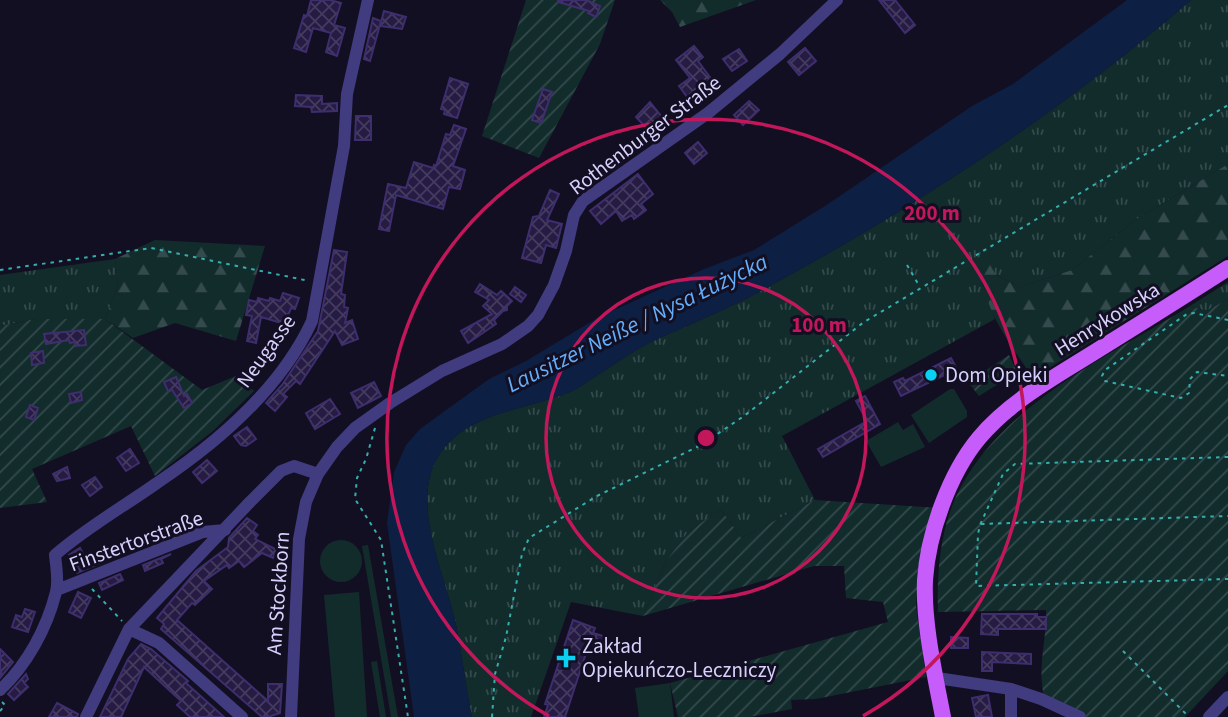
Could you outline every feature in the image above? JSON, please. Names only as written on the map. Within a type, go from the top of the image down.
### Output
[{"type":"main road","name":"Henrykowska","points":[[943,717],[928,623],[926,591],[930,547],[940,508],[957,472],[978,439],[1006,410],[1043,383],[1228,268]]},
{"type":"street","name":"Neugasse","points":[[57,590],[55,555],[186,462],[228,427],[264,391],[305,336],[312,321],[344,146],[347,94],[368,0]]},
{"type":"street","name":"Rothenburger Straße","points":[[318,474],[337,447],[355,428],[442,371],[502,344],[528,326],[538,315],[554,285],[566,251],[574,215],[583,201],[709,113],[780,54],[837,0]]},
{"type":"street","name":"Finstertorstraße","points":[[0,690],[17,674],[33,647],[57,590],[203,532],[225,530],[281,471],[294,466],[318,474]]},
{"type":"street","name":"Am Stockborn","points":[[291,717],[299,539],[306,502],[318,474]]},
{"type":"street","points":[[86,717],[129,629],[225,530]]},
{"type":"street","points":[[129,629],[159,643],[243,717]]},
{"type":"street","points":[[937,678],[1011,689],[1080,717]]},
{"type":"street","points":[[1011,689],[1011,717]]},
{"type":"street","points":[[1209,717],[1228,697]]},
{"type":"path","points":[[492,717],[495,674],[519,581],[522,554],[529,538],[597,496],[701,445],[744,416],[864,322],[1228,104]]},
{"type":"path","points":[[0,270],[151,248],[319,283]]},
{"type":"path","points":[[907,265],[920,288]]},
{"type":"path","points":[[1228,320],[1187,314],[1105,369],[1102,376],[1105,381],[1181,398],[1189,393],[1190,379],[1197,372],[1228,376]]},
{"type":"path","points":[[376,426],[357,478],[355,499],[381,540],[408,717]]},
{"type":"path","points":[[1228,457],[1015,464],[1003,474],[980,524],[976,586],[1228,579]]},
{"type":"path","points":[[980,524],[1228,516]]},
{"type":"path","points":[[84,581],[129,629]]},
{"type":"path","points":[[1123,651],[1189,717]]},
{"type":"path","points":[[0,700],[5,705],[0,711]]},
{"type":"green space","points":[[526,0],[615,0],[600,44],[539,158],[482,136]]},
{"type":"green space","points":[[660,0],[756,0],[680,27],[672,12]]},
{"type":"green space","points":[[1191,0],[1228,0],[1228,164],[1137,219],[1072,270],[1020,287],[996,275],[982,282],[995,319],[782,436],[815,500],[741,538],[721,509],[688,532],[666,561],[643,616],[571,602],[531,717],[472,717],[455,620],[433,541],[427,500],[429,480],[435,462],[446,445],[460,433],[495,415],[573,391],[649,343],[746,299],[872,227],[1037,121],[1141,42]]},
{"type":"green space","points":[[1228,164],[1228,256],[1033,378],[1007,340],[993,313],[987,299],[982,270],[990,265],[996,275],[1020,287],[1072,270],[1137,219]]},
{"type":"green space","points":[[155,240],[265,246],[236,341],[175,323],[133,338],[105,319],[118,285],[115,259]]},
{"type":"green space","points":[[115,259],[118,285],[105,319],[35,319],[0,326],[0,275]]},
{"type":"green space","points":[[1228,282],[1228,299],[1206,311],[1190,306]]},
{"type":"green space","points":[[1228,299],[1228,671],[1185,717],[1087,717],[1044,697],[1042,664],[1046,610],[938,612],[943,536],[950,512],[967,477],[990,445],[1052,391],[1190,306],[1206,311]]},
{"type":"green space","points":[[35,319],[105,319],[202,390],[236,376],[254,391],[213,431],[155,476],[131,426],[32,469],[47,502],[0,508],[0,326]]},
{"type":"green space","points":[[1009,355],[1017,372],[979,396],[968,382]]},
{"type":"green space","points":[[954,389],[967,411],[967,417],[929,443],[911,415]]},
{"type":"green space","points":[[898,422],[903,430],[913,424],[925,447],[881,467],[866,441]]},
{"type":"green space","points":[[815,500],[940,508],[917,591],[916,606],[926,677],[816,699],[791,700],[792,709],[750,717],[678,717],[670,683],[888,622],[883,602],[846,598],[844,566],[814,566],[643,616],[666,561],[688,532],[721,509],[741,538]]},
{"type":"green space","points":[[341,540],[356,546],[362,561],[356,576],[341,582],[326,576],[320,561],[326,546]]},
{"type":"green space","points":[[368,545],[398,717],[391,717],[362,546]]},
{"type":"green space","points":[[359,592],[367,717],[335,717],[324,595]]},
{"type":"green space","points":[[377,661],[386,717],[380,717],[371,662]]},
{"type":"green space","points":[[670,683],[674,717],[639,717],[635,688]]},
{"type":"water","name":"Lausitzer Neiße / Nysa Łużycka","points":[[1127,0],[1191,0],[1141,42],[1037,121],[872,227],[746,299],[649,343],[573,391],[495,415],[460,433],[446,445],[435,462],[429,480],[427,500],[433,541],[455,620],[472,717],[414,717],[387,523],[394,472],[406,445],[420,429],[489,379],[526,361],[599,317],[704,269],[754,250],[828,204],[972,106],[1013,84]]},
{"type":"building","points":[[311,0],[341,3],[334,25],[345,28],[337,56],[326,52],[331,33],[313,28],[306,52],[294,48]]},
{"type":"building","points":[[558,0],[586,0],[600,6],[596,17],[588,13],[589,11]]},
{"type":"building","points":[[879,0],[895,0],[915,25],[905,33]]},
{"type":"building","points":[[384,11],[406,17],[402,29],[380,26]]},
{"type":"building","points":[[373,18],[381,21],[370,61],[364,59]]},
{"type":"building","points":[[694,46],[703,57],[698,61],[715,84],[691,102],[679,86],[690,78],[676,60]]},
{"type":"building","points":[[805,48],[816,61],[799,75],[788,62]]},
{"type":"building","points":[[739,49],[747,61],[732,71],[723,59]]},
{"type":"building","points":[[450,78],[468,84],[457,118],[444,114],[445,110],[441,109]]},
{"type":"building","points":[[543,89],[552,92],[541,123],[532,120]]},
{"type":"building","points":[[296,95],[322,96],[322,104],[337,103],[337,111],[312,112],[311,107],[295,106]]},
{"type":"building","points":[[749,101],[759,110],[743,125],[734,115]]},
{"type":"building","points":[[650,102],[666,122],[652,134],[636,117]]},
{"type":"building","points":[[356,116],[371,116],[371,140],[355,140]]},
{"type":"building","points":[[454,125],[466,129],[453,166],[465,170],[460,189],[449,187],[443,209],[396,195],[389,231],[379,229],[388,184],[406,188],[414,162],[433,168],[436,166],[446,134],[450,135]]},
{"type":"building","points":[[698,142],[707,153],[694,164],[685,153]]},
{"type":"building","points":[[617,151],[625,160],[614,169],[606,161]]},
{"type":"building","points":[[638,174],[653,194],[641,204],[646,210],[634,219],[632,215],[622,221],[616,211],[601,224],[590,211]]},
{"type":"building","points":[[550,190],[559,194],[547,220],[562,224],[556,248],[546,245],[541,263],[522,258],[533,217],[539,216]]},
{"type":"building","points":[[334,250],[347,252],[341,294],[345,295],[344,307],[348,308],[345,323],[352,320],[358,339],[342,345],[335,331],[300,384],[296,381],[283,394],[287,397],[275,411],[266,403],[282,385],[318,331]]},
{"type":"building","points":[[480,284],[497,295],[501,291],[512,301],[507,310],[494,320],[496,324],[468,343],[461,331],[492,314],[483,306],[489,300],[475,292]]},
{"type":"building","points":[[515,287],[526,295],[521,302],[510,294]]},
{"type":"building","points":[[283,293],[299,298],[295,309],[291,308],[285,324],[261,317],[256,343],[247,341],[252,316],[246,315],[249,300],[257,302],[258,298],[269,301],[270,298],[280,301]]},
{"type":"building","points":[[84,330],[86,345],[76,346],[75,342],[70,343],[69,340],[46,344],[44,334]]},
{"type":"building","points":[[43,351],[44,363],[32,365],[31,353]]},
{"type":"building","name":"Dom Opieki","points":[[951,358],[957,369],[901,396],[894,382],[903,378],[905,381]]},
{"type":"building","points":[[176,377],[184,396],[187,394],[192,403],[184,408],[172,390],[168,391],[164,382]]},
{"type":"building","points":[[374,382],[381,396],[358,408],[351,393]]},
{"type":"building","points":[[81,392],[82,400],[71,403],[69,394]]},
{"type":"building","points":[[865,396],[880,424],[823,457],[818,449],[867,421],[856,401]]},
{"type":"building","points":[[330,399],[340,414],[315,429],[306,413]]},
{"type":"building","points":[[30,405],[38,408],[34,420],[26,417]]},
{"type":"building","points":[[247,427],[256,439],[246,446],[241,445],[234,436]]},
{"type":"building","points":[[130,449],[139,463],[126,471],[117,458]]},
{"type":"building","points":[[207,460],[217,471],[202,483],[193,472]]},
{"type":"building","points":[[67,467],[70,478],[57,481],[53,474]]},
{"type":"building","points":[[95,477],[102,487],[90,496],[82,485]]},
{"type":"building","points":[[247,518],[257,525],[253,531],[258,535],[255,539],[277,550],[273,558],[262,553],[244,567],[239,561],[229,568],[227,565],[204,581],[212,589],[195,605],[192,603],[177,620],[268,701],[268,684],[282,684],[280,713],[268,717],[262,717],[161,629],[164,624],[157,618],[196,571],[228,547],[229,538]]},
{"type":"building","points":[[80,548],[85,557],[96,552],[101,563],[77,573],[69,555]]},
{"type":"building","points":[[171,554],[161,559],[163,563],[145,571],[143,565]]},
{"type":"building","points":[[120,574],[123,580],[102,590],[99,583]]},
{"type":"building","points":[[78,592],[91,598],[81,618],[69,612]]},
{"type":"building","points":[[25,609],[35,612],[28,632],[12,627],[16,615],[22,617]]},
{"type":"building","points":[[982,614],[1037,614],[1037,617],[1046,617],[1046,629],[998,629],[998,635],[981,634]]},
{"type":"building","points":[[573,620],[595,628],[593,633],[606,637],[602,649],[589,644],[565,717],[544,717],[548,705],[545,704]]},
{"type":"building","points":[[951,637],[968,638],[968,648],[951,648]]},
{"type":"building","points":[[141,644],[151,649],[188,681],[186,683],[224,717],[190,717],[177,705],[181,701],[144,667],[121,717],[100,717],[128,659]]},
{"type":"building","points":[[0,649],[13,662],[0,678]]},
{"type":"building","points":[[982,652],[1031,654],[1031,664],[992,662],[992,671],[982,671]]},
{"type":"building","points":[[26,674],[28,679],[24,683],[28,687],[14,700],[8,694]]},
{"type":"building","points":[[988,695],[992,717],[976,717],[972,698]]},
{"type":"building","points":[[57,703],[78,714],[77,717],[49,717]]},
{"type":"place","name":"Dom Opieki","points":[[931,375]]},
{"type":"place","name":"Zakład Opiekuńczo-Leczniczy","points":[[566,658]]}]
